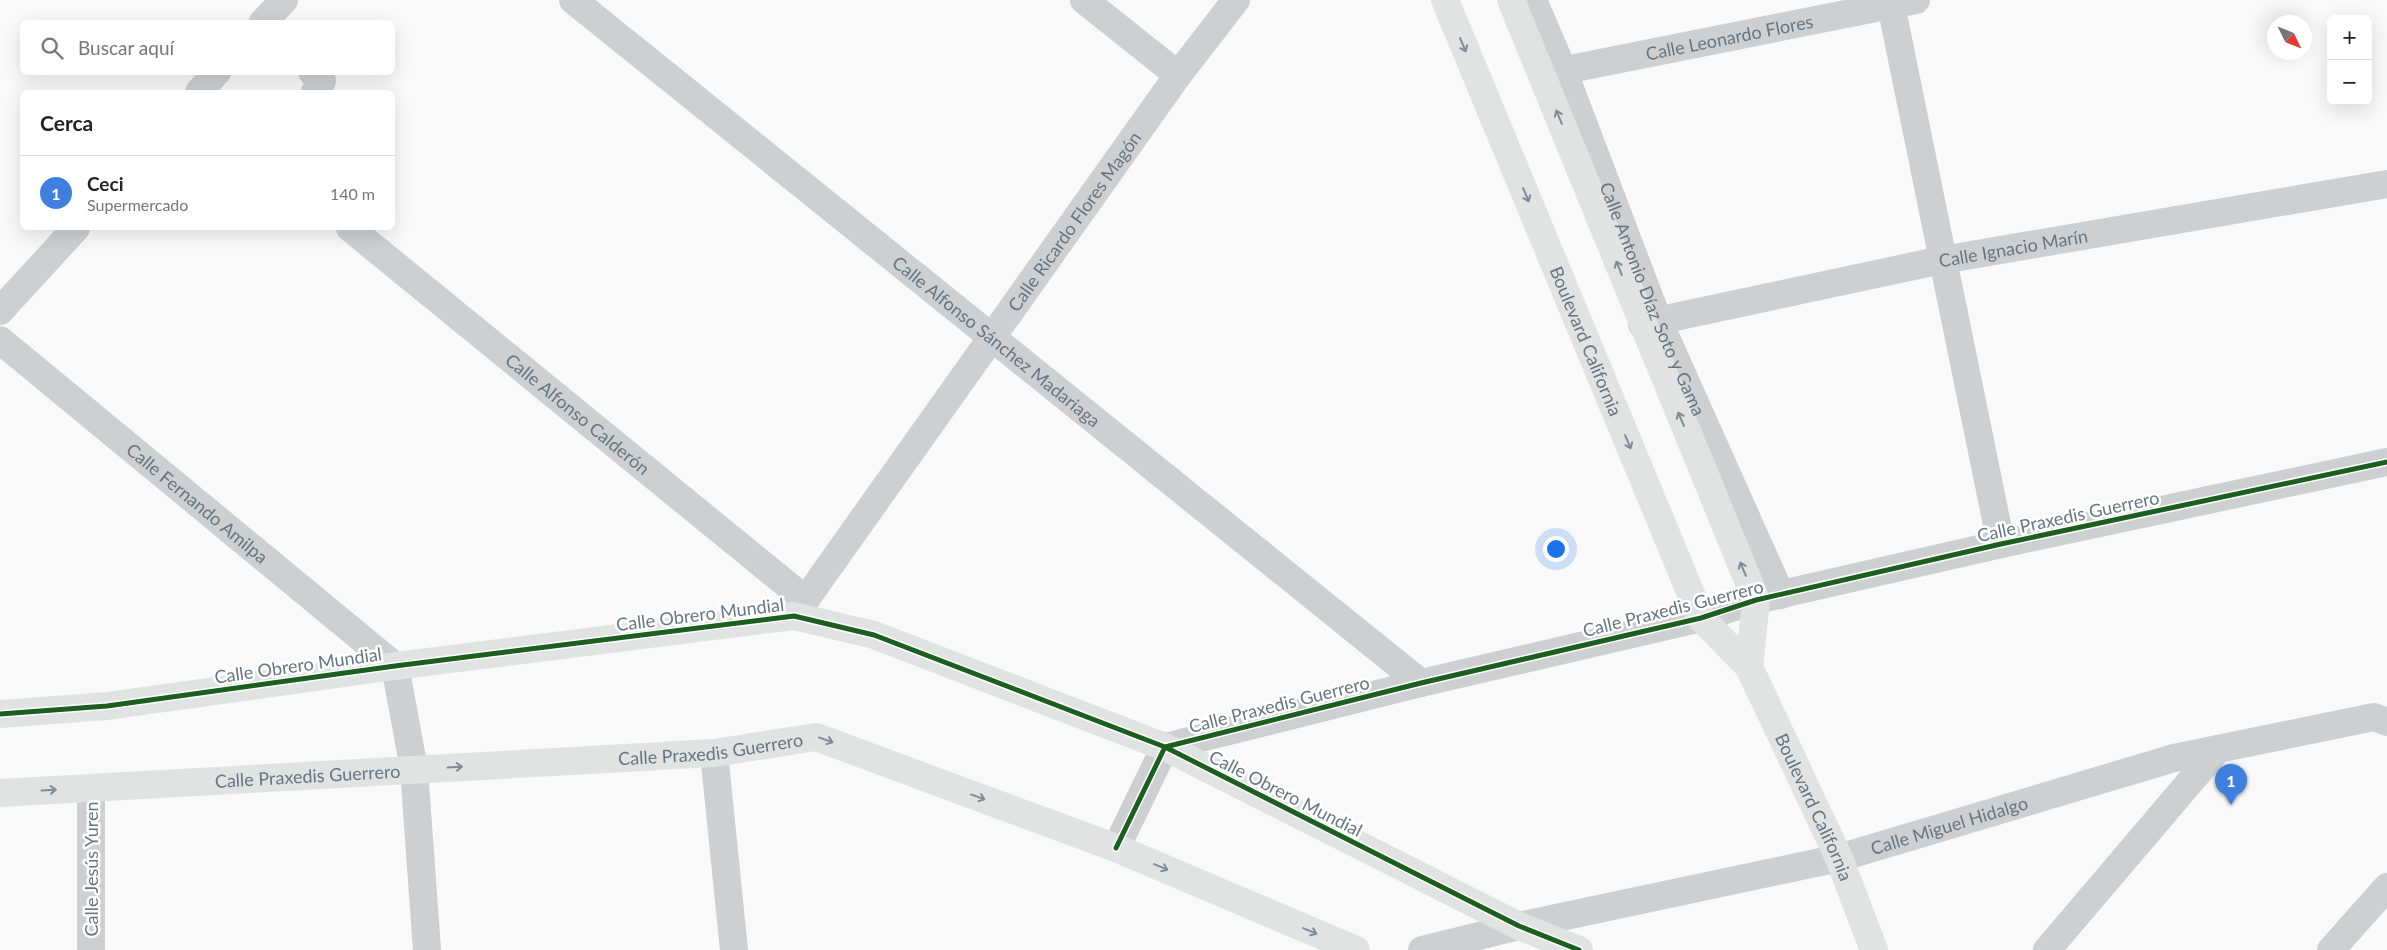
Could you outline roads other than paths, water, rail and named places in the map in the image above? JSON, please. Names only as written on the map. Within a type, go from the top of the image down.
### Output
[{"type":"street","points":[[265,20],[284,0]]},
{"type":"street","name":"Calle Alfonso Sánchez Madariaga","points":[[573,0],[1420,682]]},
{"type":"street","points":[[1084,0],[1178,75]]},
{"type":"street","name":"Calle Ricardo Flores Magón","points":[[800,608],[1178,75],[1236,0]]},
{"type":"street","name":"Boulevard California","points":[[1445,0],[1701,618],[1749,667],[1840,858],[1874,950]]},
{"type":"street","points":[[1511,0],[1552,72]]},
{"type":"street","points":[[1533,0],[1552,72],[1650,322],[1768,598],[1749,667]]},
{"type":"street","points":[[1899,2],[1942,260],[2001,544]]},
{"type":"street","name":"Calle Leonardo Flores","points":[[1552,72],[1899,2]]},
{"type":"street","points":[[201,90],[214,75]]},
{"type":"street","points":[[315,75],[322,81],[316,90]]},
{"type":"street","name":"Calle Ignacio Marín","points":[[1650,322],[1942,260],[2387,184]]},
{"type":"street","points":[[0,311],[74,230]]},
{"type":"street","name":"Calle Alfonso Calderón","points":[[352,230],[800,608]]},
{"type":"street","name":"Calle Fernando Amilpa","points":[[0,340],[395,666]]},
{"type":"street","name":"Calle Praxedis Guerrero","points":[[1165,747],[1420,682],[1701,618],[1768,598],[2001,544],[2387,462]]},
{"type":"street","name":"Calle Obrero Mundial","points":[[0,714],[107,706],[800,608],[874,634],[1165,747],[1519,926],[1578,950]]},
{"type":"street","points":[[395,666],[414,769],[427,950]]},
{"type":"street","name":"Calle Miguel Hidalgo","points":[[1422,950],[1519,926],[1840,858],[2174,758],[2374,718],[2387,722]]},
{"type":"street","name":"Calle Praxedis Guerrero","points":[[0,793],[714,753],[816,737],[1116,848]]},
{"type":"street","points":[[1165,747],[1116,848],[1356,950]]},
{"type":"street","points":[[2047,950],[2218,749]]},
{"type":"street","points":[[714,753],[734,950]]},
{"type":"street","name":"Calle Jesús Yuren","points":[[91,788],[91,950]]},
{"type":"street","points":[[2331,950],[2387,887]]},
{"type":"place","name":"Ceci","points":[[2231,805]]}]
